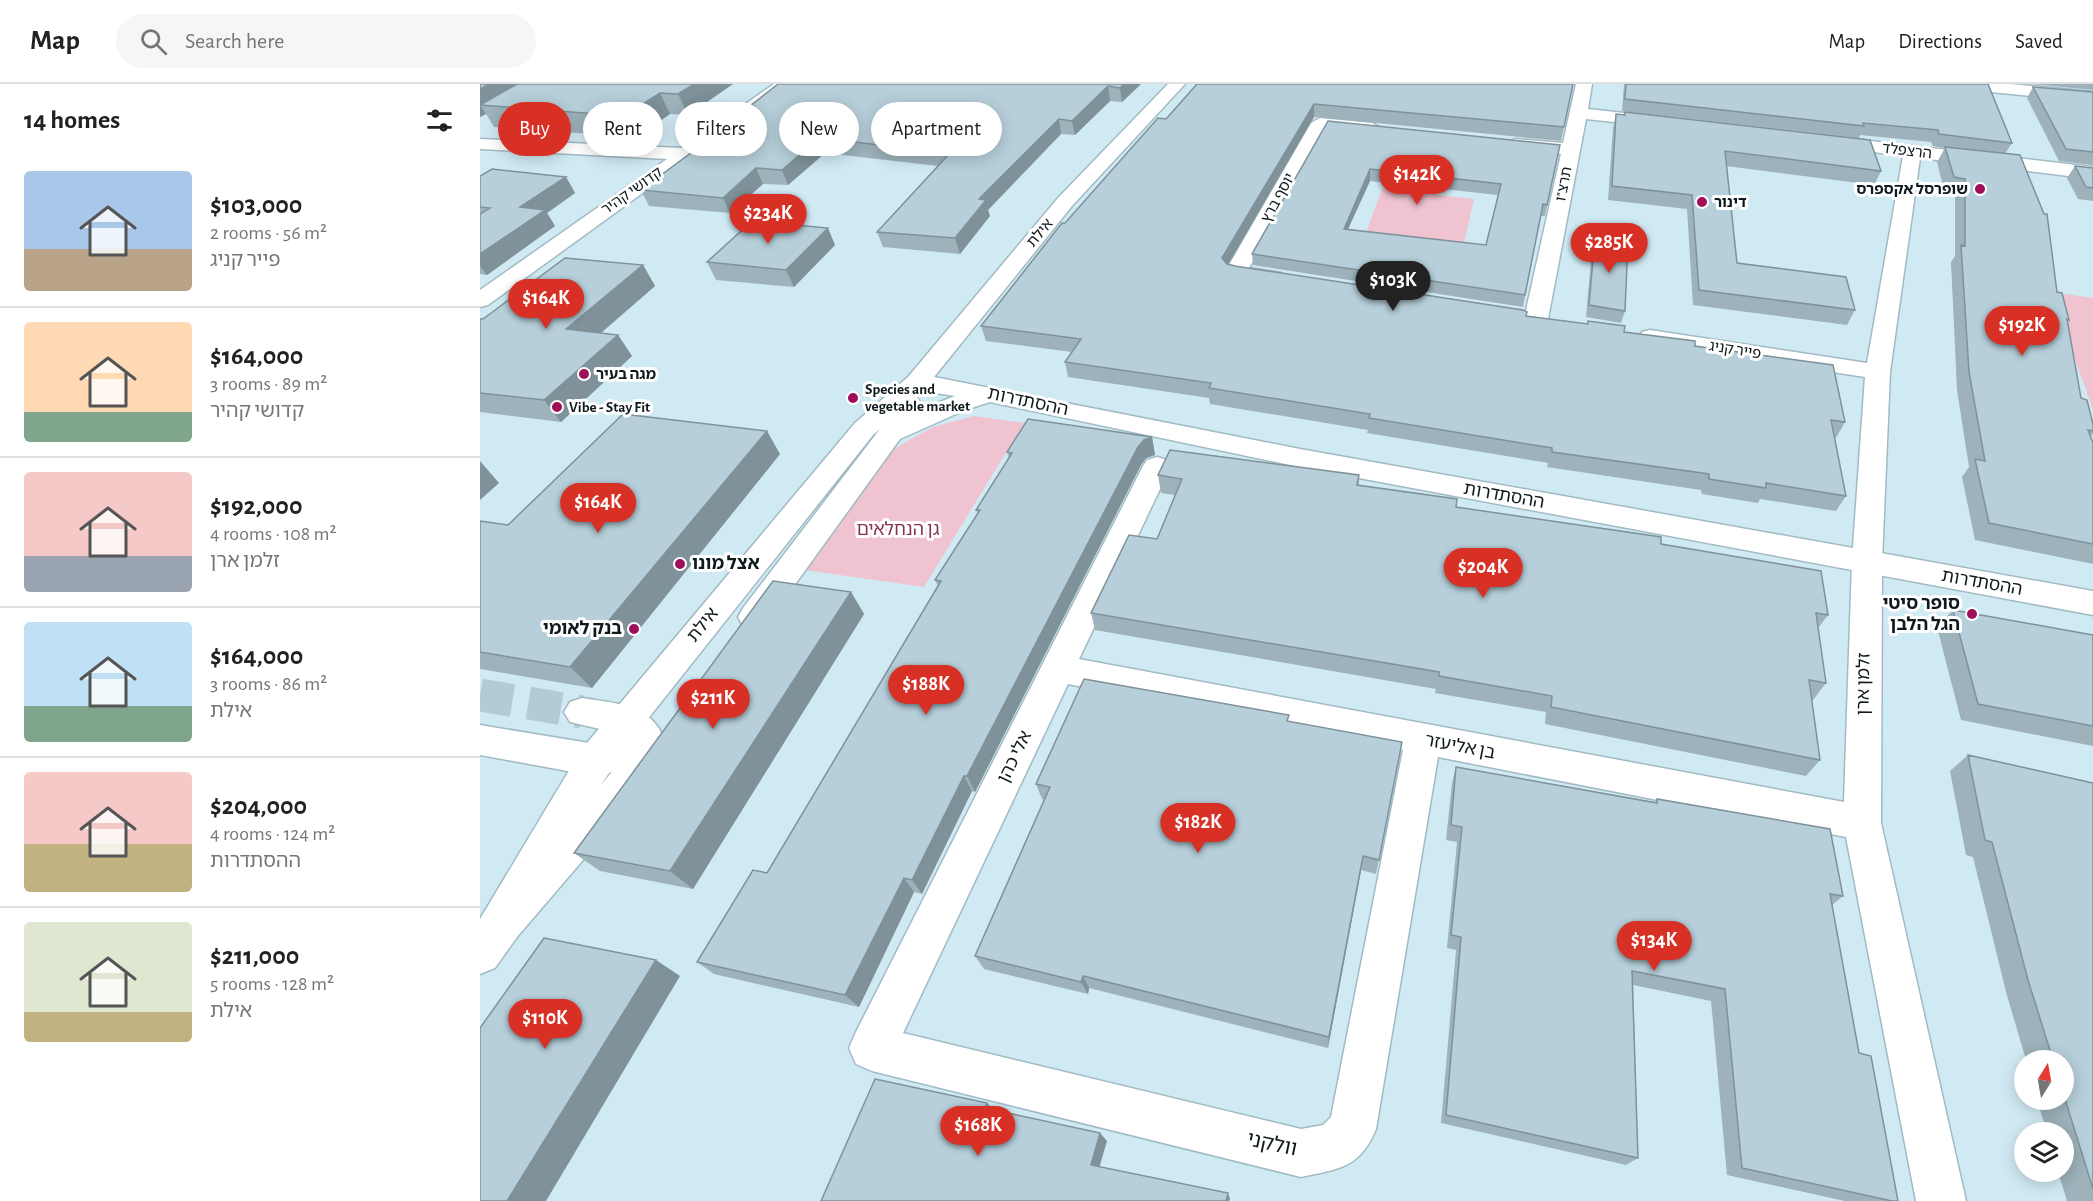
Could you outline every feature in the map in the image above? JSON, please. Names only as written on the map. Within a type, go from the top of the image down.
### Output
[{"type":"street","name":"קדושי קהיר","points":[[760,102],[785,84]]},
{"type":"street","points":[[1960,84],[2093,97]]},
{"type":"street","name":"אילת","points":[[491,938],[595,760],[627,720],[864,429],[917,382],[1065,202],[1174,86]]},
{"type":"street","name":"תרצ\"ו","points":[[1536,319],[1579,113],[1579,86]]},
{"type":"street","points":[[1579,113],[1673,124]]},
{"type":"street","name":"יוסף ברץ","points":[[1294,281],[1236,272],[1320,123],[1392,130]]},
{"type":"street","name":"הרצפלד","points":[[1812,140],[1909,154],[2093,173]]},
{"type":"street","points":[[1499,142],[1570,150]]},
{"type":"street","points":[[480,144],[675,153]]},
{"type":"street","name":"זלמן ארן","points":[[1909,154],[1878,372],[1867,561],[1862,823],[1941,1201]]},
{"type":"street","name":"קדושי קהיר","points":[[480,300],[683,156]]},
{"type":"street","name":"פייר קניג","points":[[1630,333],[1878,372]]},
{"type":"street","name":"אילת","points":[[734,644],[891,433],[917,382]]},
{"type":"street","name":"ההסתדרות","points":[[917,382],[993,394],[1172,434],[2093,603]]},
{"type":"street","points":[[891,433],[956,404],[993,394]]},
{"type":"street","name":"אלי כהן","points":[[872,1048],[1157,466]]},
{"type":"street","name":"בן אליעזר","points":[[1059,669],[1862,823]]},
{"type":"street","points":[[582,712],[627,720],[656,747]]},
{"type":"street","name":"אילת","points":[[491,938],[626,785],[677,719]]},
{"type":"street","points":[[480,740],[595,760],[656,747]]},
{"type":"street","name":"וולקני","points":[[872,1048],[1301,1153],[1336,1146],[1352,1129],[1423,740]]},
{"type":"green space","points":[[1382,189],[1474,199],[1463,247],[1365,236]]},
{"type":"green space","points":[[2051,292],[2093,298],[2093,410]]},
{"type":"green space","name":"גן הנחלאים","points":[[974,416],[1024,423],[924,587],[804,570],[890,451],[933,427]]},
{"type":"building","points":[[517,84],[694,84],[678,94],[660,93],[646,102],[583,102],[583,113],[571,112],[571,102],[498,102],[498,106],[480,105]]},
{"type":"building","points":[[778,84],[1124,84],[1120,88],[1108,86],[1072,121],[1059,119],[979,199],[986,200],[955,238],[877,232],[947,156],[1002,156],[1002,102],[871,102],[871,144],[859,143],[859,102],[779,102],[779,156],[798,156],[782,170],[756,168],[723,198],[641,190],[687,156],[767,156],[767,102],[755,102]]},
{"type":"building","points":[[1197,84],[1573,84],[1564,127],[1314,104],[1222,258],[1227,264],[1235,266],[1523,310],[1527,312],[1526,316],[1625,326],[1624,332],[1695,341],[1695,346],[1833,365],[1845,422],[1831,420],[1846,496],[1766,483],[1766,488],[1709,479],[1709,474],[1552,452],[1552,448],[1369,418],[1370,414],[1209,388],[1211,383],[1065,362],[1081,339],[981,326],[1062,223],[1065,223],[1158,118],[1166,119]]},
{"type":"building","points":[[1626,84],[1988,84],[2012,143],[1939,134],[1938,130],[1863,123],[1864,126],[1625,99]]},
{"type":"building","points":[[2033,87],[2093,92],[2093,152],[2066,149]]},
{"type":"building","points":[[1625,112],[1870,140],[1881,171],[1725,151],[1737,263],[1846,277],[1855,310],[1699,290],[1692,195],[1612,186],[1616,114],[1625,115]]},
{"type":"building","points":[[1328,121],[1560,145],[1547,205],[1543,204],[1525,295],[1252,254]],"holes":[[[1370,169],[1501,184],[1486,245],[1344,229]]]},
{"type":"building","points":[[1945,147],[2020,155],[2044,214],[2047,214],[2057,292],[2062,293],[2069,320],[2067,319],[2081,398],[2087,400],[2093,424],[2093,431],[2088,430],[2093,443],[2093,544],[1989,523],[1975,459],[1985,461],[1969,372],[1961,245],[1965,246],[1965,179],[1954,177]]},
{"type":"building","points":[[2075,166],[2093,168],[2093,188],[2086,187]]},
{"type":"building","points":[[492,169],[566,177],[520,207],[545,210],[480,254],[480,214],[490,208],[480,207],[480,176]]},
{"type":"building","points":[[752,221],[828,228],[786,270],[707,262]]},
{"type":"building","points":[[1595,237],[1628,241],[1625,311],[1589,305]]},
{"type":"building","points":[[565,258],[643,265],[566,329],[618,335],[544,400],[480,393],[480,319]]},
{"type":"building","points":[[623,414],[767,431],[570,667],[480,652],[480,521],[508,525]]},
{"type":"building","points":[[1028,419],[1152,437],[1144,440],[1138,447],[967,776],[964,776],[912,880],[904,878],[845,995],[697,962],[753,870],[767,873],[941,581],[935,580],[980,510],[976,510],[1012,453],[1007,452]]},
{"type":"building","points":[[1170,450],[1359,475],[1357,485],[1457,499],[1456,507],[1661,537],[1661,544],[1821,571],[1828,615],[1816,613],[1826,683],[1809,680],[1820,760],[1551,707],[1552,696],[1439,676],[1439,672],[1091,613],[1129,535],[1157,539],[1182,479],[1158,475]]},
{"type":"building","points":[[773,581],[851,592],[670,871],[574,853]]},
{"type":"building","points":[[1953,610],[2093,635],[2093,726],[1978,704]]},
{"type":"building","points":[[1084,679],[1289,715],[1287,721],[1402,742],[1379,860],[1363,856],[1329,1037],[1083,976],[1081,982],[975,956],[1050,787],[1036,784]]},
{"type":"building","points":[[1968,755],[2093,783],[2093,1189],[2074,1122],[2068,1110],[2074,1110],[2074,1050],[2050,1050],[2028,980],[1992,842],[1985,840]]},
{"type":"building","points":[[1456,767],[1657,803],[1657,799],[1830,829],[1843,896],[1830,894],[1859,1053],[1871,1056],[1898,1201],[1742,1168],[1725,989],[1632,971],[1638,1158],[1446,1115],[1461,937],[1451,935],[1462,827],[1451,825]]},
{"type":"building","points":[[544,938],[656,960],[507,1201],[480,1201],[480,1028]]},
{"type":"building","points":[[875,1079],[987,1103],[985,1108],[1100,1133],[1091,1165],[1228,1193],[1226,1201],[821,1201]]},
{"type":"tunnel","points":[[480,695],[582,712]]},
{"type":"place","name":"שופרסל אקספרס","points":[[1980,189]]},
{"type":"place","name":"דינור","points":[[1702,202]]},
{"type":"place","name":"מגה בעיר","points":[[584,374]]},
{"type":"place","name":"Species and vegetable market","points":[[853,398]]},
{"type":"place","name":"Vibe - Stay Fit","points":[[557,407]]},
{"type":"place","name":"אצל מונו","points":[[680,564]]},
{"type":"place","name":"סופר סיטי הגל הלבן","points":[[1972,614]]},
{"type":"place","name":"בנק לאומי","points":[[634,629]]}]
